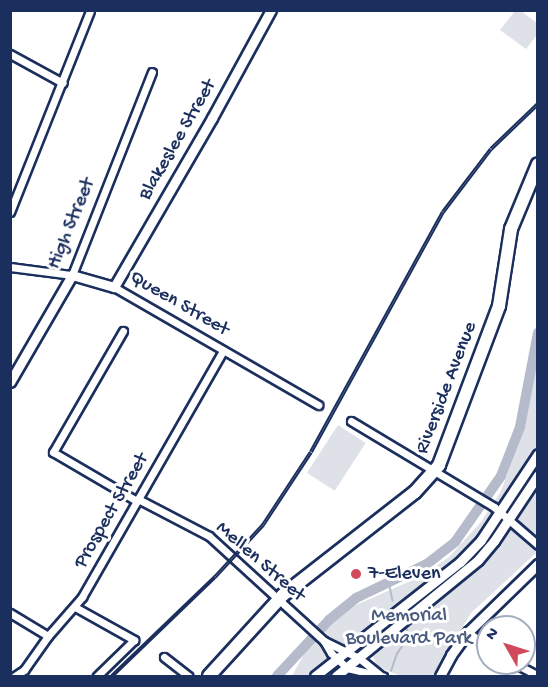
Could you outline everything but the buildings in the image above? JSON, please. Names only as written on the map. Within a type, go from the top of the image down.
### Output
[{"type":"highway","name":"Riverside Avenue","points":[[209,676],[279,600],[415,492],[434,472],[447,447],[499,306],[511,229],[537,164]]},
{"type":"main road","name":"Blakeslee Street","points":[[114,287],[212,118],[271,10]]},
{"type":"main road","name":"Queen Street","points":[[72,275],[114,287]]},
{"type":"main road","name":"High Street","points":[[10,382],[72,275]]},
{"type":"main road","points":[[315,676],[460,562],[481,540],[537,454]]},
{"type":"main road","points":[[336,676],[467,571],[494,542],[537,475]]},
{"type":"main road","points":[[440,676],[451,655],[468,632],[537,564]]},
{"type":"street","points":[[10,212],[90,11]]},
{"type":"street","points":[[10,54],[63,83]]},
{"type":"street","name":"High Street","points":[[72,275],[152,72]]},
{"type":"street","name":"Queen Street","points":[[10,267],[72,275]]},
{"type":"street","name":"Queen Street","points":[[114,287],[318,405]]},
{"type":"street","name":"Mellen Street","points":[[123,331],[53,452],[138,500],[209,536],[324,641],[347,668],[381,676]]},
{"type":"street","name":"Prospect Street","points":[[15,676],[24,670],[48,636],[75,607],[223,351]]},
{"type":"street","points":[[351,421],[477,496],[500,512],[537,545]]},
{"type":"street","points":[[75,607],[134,640],[97,676]]},
{"type":"street","points":[[10,613],[48,636]]},
{"type":"street","points":[[468,632],[476,638]]},
{"type":"street","name":"Mellen Street","points":[[324,641],[359,658],[381,676]]},
{"type":"street","points":[[164,657],[188,676]]},
{"type":"green space","points":[[515,11],[521,11],[537,23],[537,35],[526,49],[500,30]]},
{"type":"green space","name":"Memorial Boulevard Park","points":[[537,365],[537,552],[471,613],[433,676],[401,676],[378,667],[372,655],[347,676],[292,676],[305,652],[315,641],[321,644],[328,637],[325,631],[349,608],[422,576],[449,557],[481,522],[501,491],[518,446]]},
{"type":"green space","points":[[338,425],[366,443],[335,491],[307,473]]},
{"type":"waterway","points":[[277,676],[329,620],[356,598],[427,564],[455,542],[501,476],[520,427],[538,333]]},
{"type":"waterway","points":[[389,582],[393,601]]},
{"type":"waterway","points":[[391,671],[397,654],[408,637],[407,630]]},
{"type":"railway","points":[[112,676],[215,577],[263,525],[311,452],[443,212],[491,149],[538,104]]},
{"type":"place","name":"7-Eleven","points":[[356,574]]}]
